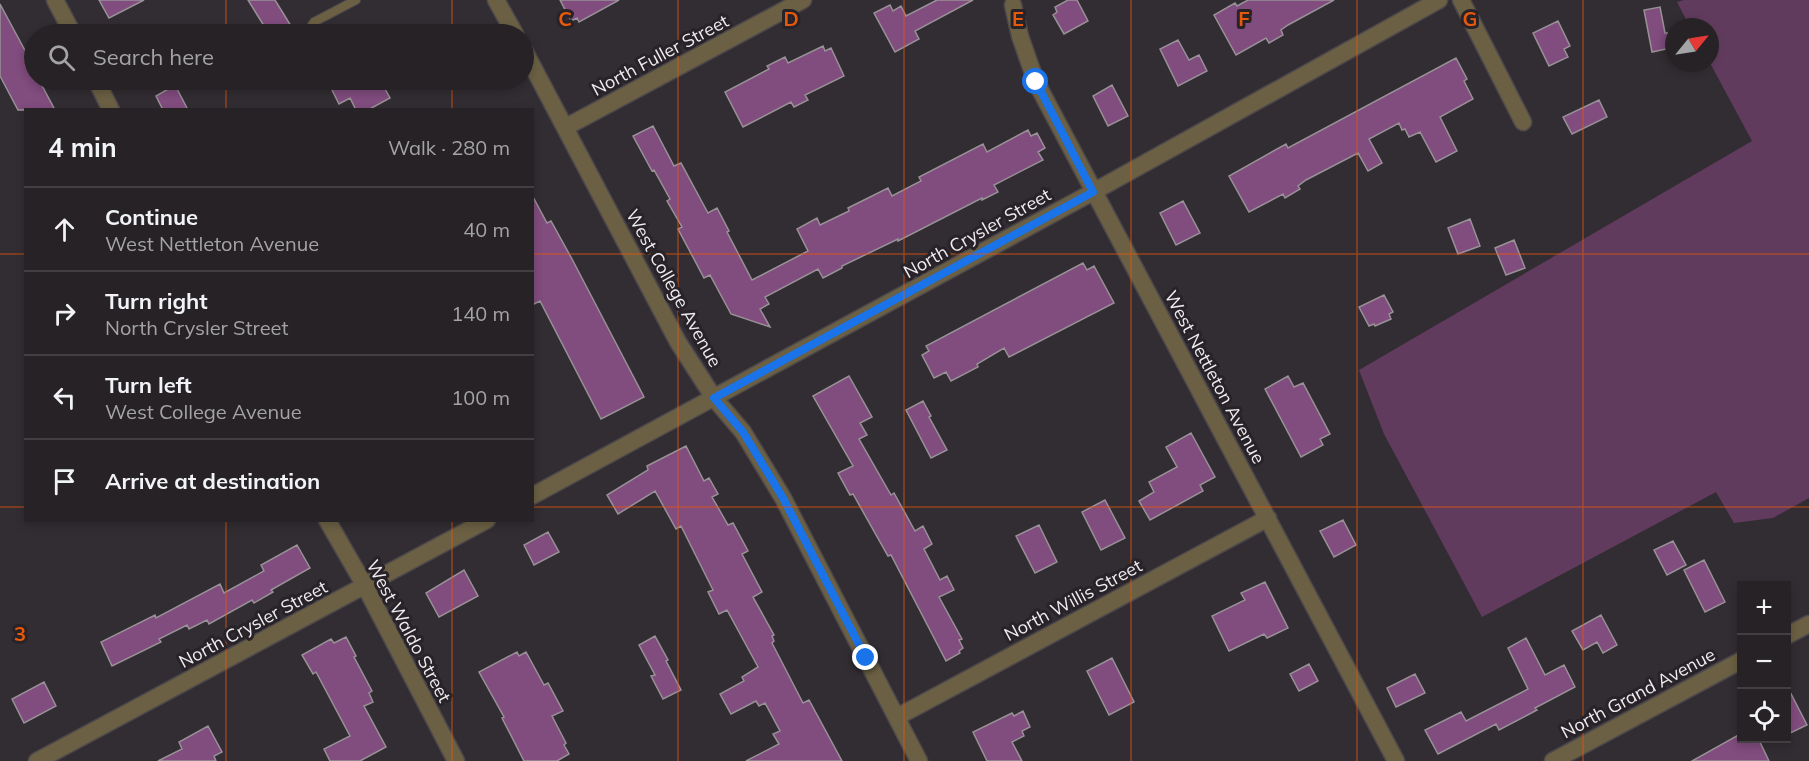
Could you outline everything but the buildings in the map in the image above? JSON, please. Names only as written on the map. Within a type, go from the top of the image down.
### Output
[{"type":"street","points":[[55,0],[68,24]]},
{"type":"street","points":[[496,0],[509,24]]},
{"type":"street","name":"North Fuller Street","points":[[566,127],[803,0]]},
{"type":"street","name":"North Crysler Street","points":[[534,495],[1093,192],[1439,0]]},
{"type":"street","points":[[1461,0],[1523,122]]},
{"type":"street","name":"West Nettleton Avenue","points":[[1013,6],[1020,36],[1036,82],[1396,761]]},
{"type":"street","name":"West College Avenue","points":[[534,68],[678,342],[714,398],[743,432],[783,498],[920,761]]},
{"type":"street","points":[[101,90],[110,108]]},
{"type":"street","name":"North Willis Street","points":[[897,717],[1268,518]]},
{"type":"street","name":"West Waldo Street","points":[[328,522],[365,586],[456,761]]},
{"type":"street","name":"North Crysler Street","points":[[37,761],[483,522]]},
{"type":"street","points":[[1788,635],[1809,624]]},
{"type":"street","name":"North Grand Avenue","points":[[1553,761],[1737,663]]},
{"type":"lane","points":[[313,24],[356,0]]},
{"type":"shaded area","points":[[1684,0],[1809,0],[1809,498],[1773,518],[1734,523],[1716,492],[1482,617],[1384,434],[1359,370],[1752,141],[1715,72],[1719,72],[1719,18],[1685,18],[1677,2]]},
{"type":"route","points":[[866,658],[783,498],[743,432],[714,398],[1093,192],[1036,82]]}]
